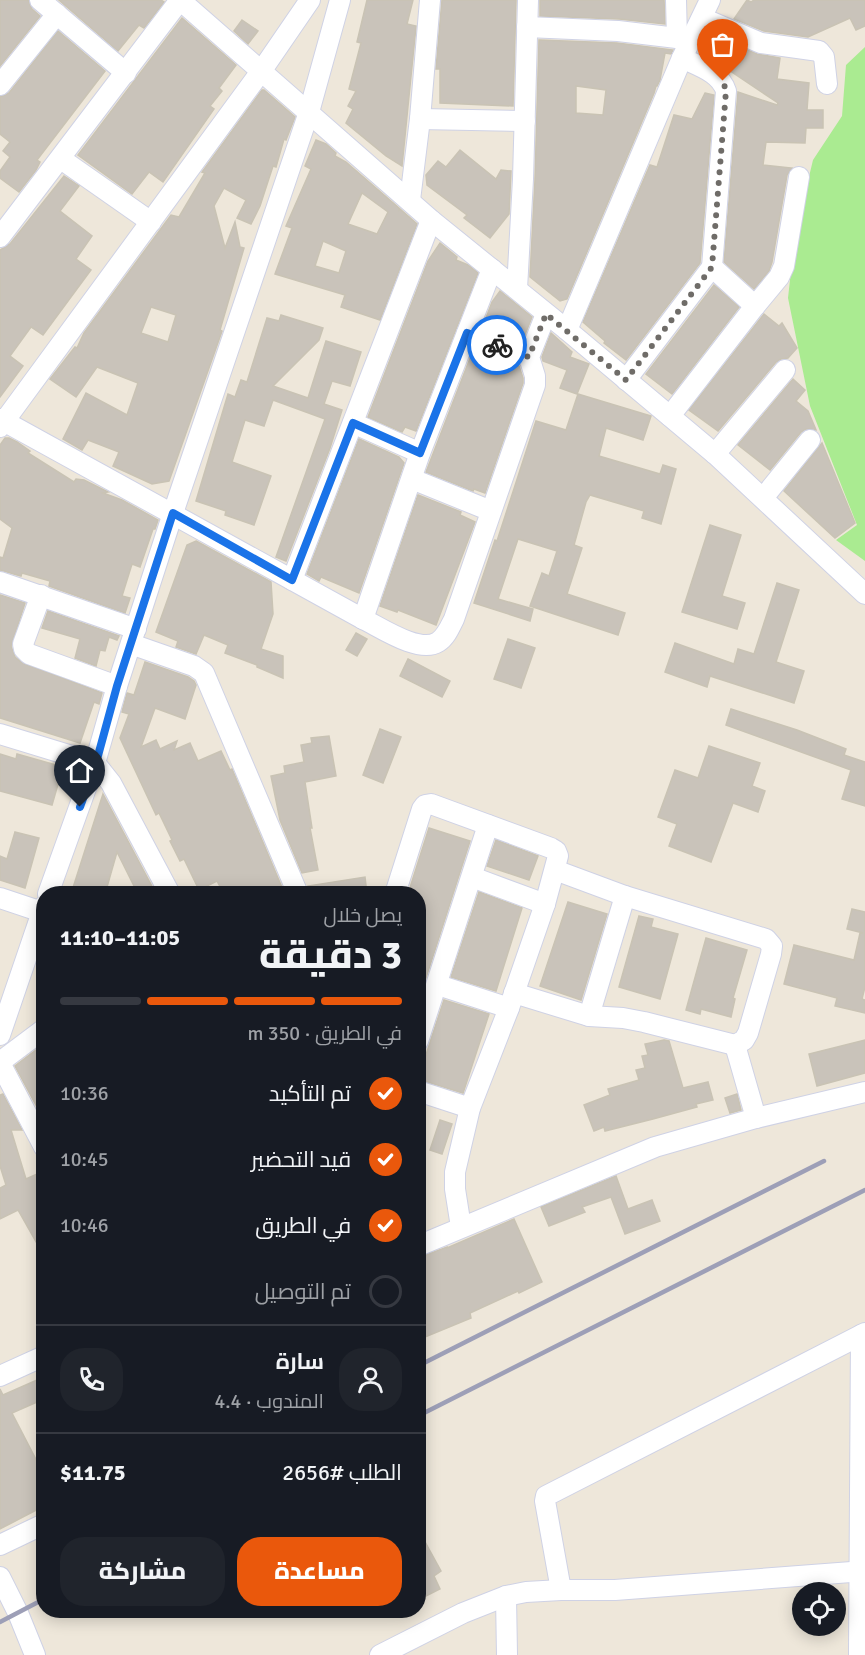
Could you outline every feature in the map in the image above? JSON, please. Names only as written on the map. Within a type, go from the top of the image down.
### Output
[{"type":"street","points":[[40,0],[126,73]]},
{"type":"street","points":[[0,237],[180,0],[431,220],[715,454],[865,594]]},
{"type":"street","points":[[310,0],[151,222],[1,422],[407,641],[423,645],[438,643],[448,632],[454,619],[535,385],[535,376],[529,357],[546,314]]},
{"type":"street","points":[[51,886],[96,763],[117,686],[173,513],[309,112],[340,0]]},
{"type":"street","points":[[410,200],[420,119],[430,0]]},
{"type":"street","points":[[517,289],[524,178],[528,0]]},
{"type":"street","points":[[676,0],[683,46]]},
{"type":"street","points":[[567,330],[683,46],[709,5],[760,42],[819,51],[824,57],[827,84]]},
{"type":"street","points":[[0,85],[57,14]]},
{"type":"street","points":[[527,27],[618,31],[683,46],[723,81],[726,91],[712,267],[626,380]]},
{"type":"street","points":[[420,119],[525,121]]},
{"type":"street","points":[[61,159],[151,222]]},
{"type":"street","points":[[670,416],[779,277],[784,266],[799,177]]},
{"type":"street","points":[[292,580],[431,220]]},
{"type":"street","points":[[712,267],[755,306]]},
{"type":"street","points":[[363,618],[420,453],[492,269]]},
{"type":"street","points":[[467,333],[529,357]]},
{"type":"street","points":[[715,454],[785,370]]},
{"type":"street","points":[[353,423],[420,453]]},
{"type":"street","points":[[763,498],[810,440]]},
{"type":"street","points":[[412,478],[492,511]]},
{"type":"street","points":[[0,582],[41,595],[133,636],[204,673],[295,886]]},
{"type":"street","points":[[41,595],[23,644],[24,650],[29,654],[117,686]]},
{"type":"street","points":[[0,734],[96,763],[111,783],[166,886]]},
{"type":"street","points":[[398,886],[422,809],[431,804],[556,851],[558,856],[545,904],[512,1001],[470,1108],[455,1172],[455,1189],[461,1227]]},
{"type":"street","points":[[426,1010],[488,825]]},
{"type":"street","points":[[430,994],[512,1001],[589,1016],[623,1018],[735,1045],[744,1040],[771,954],[772,946],[766,939],[625,896],[555,870]]},
{"type":"street","points":[[472,877],[545,904]]},
{"type":"street","points":[[589,1016],[625,896]]},
{"type":"street","points":[[0,898],[36,903]]},
{"type":"street","points":[[0,1035],[36,928]]},
{"type":"street","points":[[36,1035],[0,1063],[36,1133]]},
{"type":"street","points":[[735,1045],[756,1118]]},
{"type":"street","points":[[426,1242],[655,1147],[756,1118],[865,1092]]},
{"type":"street","points":[[426,1093],[470,1108]]},
{"type":"street","points":[[561,1590],[546,1496],[863,1334],[862,1572],[859,1655]]},
{"type":"street","points":[[0,1376],[36,1360]]},
{"type":"street","points":[[0,1545],[36,1528]]},
{"type":"street","points":[[380,1655],[463,1613],[506,1596],[561,1590],[615,1590],[862,1572]]},
{"type":"street","points":[[0,1577],[36,1655]]},
{"type":"street","points":[[506,1596],[507,1655]]},
{"type":"green space","points":[[865,47],[865,561],[836,540],[857,525],[810,406],[788,298],[795,235],[813,160],[842,116],[846,65]]},
{"type":"building","points":[[0,0],[28,0],[32,9],[40,16],[0,66]]},
{"type":"building","points":[[59,0],[161,0],[164,2],[144,28],[139,25],[118,51]]},
{"type":"building","points":[[367,0],[413,0],[407,24],[416,26],[402,166],[386,156],[346,123],[353,109],[348,106],[356,91],[349,89],[361,43],[357,42]]},
{"type":"building","points":[[442,0],[516,0],[513,106],[440,103],[440,69],[436,69]]},
{"type":"building","points":[[540,0],[664,0],[665,24],[619,19],[540,16]]},
{"type":"building","points":[[747,0],[751,2],[754,0],[865,0],[865,26],[856,30],[850,18],[808,37],[764,31],[734,19]]},
{"type":"building","points":[[182,18],[236,65],[219,88],[222,91],[210,106],[214,109],[163,182],[149,172],[132,194],[78,155]]},
{"type":"building","points":[[242,20],[258,31],[248,44],[234,31]]},
{"type":"building","points":[[58,31],[105,71],[37,160],[40,162],[36,170],[19,192],[0,178],[0,171],[10,157],[3,151],[10,142],[0,134],[0,97],[9,93]]},
{"type":"building","points":[[707,33],[757,54],[780,58],[777,79],[809,83],[807,110],[823,110],[823,128],[806,128],[805,143],[766,142],[763,165],[792,168],[787,175],[772,262],[769,271],[754,289],[724,262],[738,92],[777,105],[778,103],[699,50]]},
{"type":"building","points":[[539,40],[617,43],[673,50],[671,54],[665,53],[660,80],[567,299],[560,301],[530,277]],"holes":[[[576,86],[606,90],[603,115],[576,113]]]},
{"type":"building","points":[[262,90],[295,117],[286,140],[284,139],[276,167],[273,166],[260,206],[251,224],[237,218],[246,200],[224,188],[214,206],[225,248],[235,222],[240,247],[244,248],[220,330],[222,331],[169,481],[152,484],[113,466],[119,452],[88,440],[82,450],[63,439],[86,393],[127,415],[138,383],[97,367],[76,397],[50,379],[75,347],[77,348],[84,333],[171,215],[179,217],[205,173],[202,172]],"holes":[[[151,307],[176,315],[168,342],[141,333]]]},
{"type":"building","points":[[705,93],[714,95],[700,263],[626,360],[604,343],[605,341],[583,322],[650,165],[657,167],[674,115],[692,119]]},
{"type":"building","points":[[316,140],[326,144],[336,153],[335,156],[346,162],[417,224],[380,320],[341,307],[345,295],[275,274],[292,228],[286,226],[311,169],[305,166]],"holes":[[[362,193],[388,212],[377,234],[348,224]],[[323,241],[346,251],[339,273],[315,266]]]},
{"type":"building","points":[[460,150],[496,179],[501,170],[511,171],[509,214],[490,238],[464,218],[467,215],[427,185],[426,175],[438,161],[446,167]]},
{"type":"building","points":[[64,176],[79,186],[60,211],[92,236],[76,259],[91,270],[43,335],[31,327],[10,356],[23,366],[0,397],[0,250],[10,244]]},
{"type":"building","points":[[440,243],[457,257],[456,260],[468,265],[478,273],[416,431],[405,427],[402,432],[368,417],[428,261]]},
{"type":"building","points":[[714,285],[739,307],[672,394],[646,374]]},
{"type":"building","points":[[500,291],[532,317],[522,342],[483,326],[492,302]]},
{"type":"building","points":[[764,314],[779,326],[782,323],[797,348],[788,358],[776,362],[718,431],[689,410]]},
{"type":"building","points":[[281,315],[323,328],[319,340],[273,386],[308,398],[326,341],[361,352],[350,386],[332,381],[324,404],[342,410],[330,448],[286,561],[276,557],[325,419],[273,400],[264,426],[245,420],[232,462],[271,476],[254,525],[225,515],[226,511],[196,501],[228,394],[235,397],[241,380],[247,382],[267,318],[279,321]]},
{"type":"building","points":[[551,333],[572,352],[570,357],[589,364],[577,394],[560,388],[567,370],[543,361],[542,357]]},
{"type":"building","points":[[474,348],[519,366],[523,378],[485,493],[474,489],[473,491],[426,472]]},
{"type":"building","points":[[793,379],[805,390],[796,401],[808,411],[816,430],[806,429],[801,432],[770,470],[738,445]]},
{"type":"building","points":[[578,394],[651,416],[643,440],[606,428],[599,456],[660,474],[663,465],[676,469],[661,524],[642,518],[644,511],[590,495],[586,502],[574,545],[582,548],[567,594],[625,613],[618,635],[530,606],[542,573],[549,576],[557,551],[518,539],[498,599],[533,609],[530,621],[474,603],[536,421],[566,430]]},
{"type":"building","points":[[5,438],[17,442],[30,451],[28,453],[74,482],[76,479],[84,480],[108,492],[103,493],[122,500],[158,520],[140,567],[132,564],[122,596],[130,598],[125,613],[49,586],[50,581],[0,570],[0,557],[3,558],[12,528],[0,519],[0,445]]},
{"type":"building","points":[[359,439],[399,457],[404,463],[359,593],[321,577],[319,581],[307,574]]},
{"type":"building","points":[[822,443],[855,523],[835,538],[784,491]]},
{"type":"building","points":[[418,495],[461,512],[460,515],[475,522],[436,625],[398,610],[397,612],[380,606]]},
{"type":"building","points":[[710,525],[741,535],[722,596],[745,603],[737,629],[682,612]]},
{"type":"building","points":[[196,541],[271,582],[273,614],[261,649],[283,656],[283,678],[225,653],[228,645],[204,635],[196,654],[176,647],[178,641],[156,632],[187,545]]},
{"type":"building","points":[[777,583],[799,590],[776,662],[804,671],[794,703],[710,676],[707,687],[665,672],[675,643],[734,664],[738,649],[754,654]]},
{"type":"building","points":[[0,595],[25,603],[11,646],[15,657],[21,662],[102,693],[99,704],[94,702],[80,743],[0,718]]},
{"type":"building","points":[[48,611],[119,636],[117,640],[109,637],[105,651],[100,650],[96,666],[75,658],[80,639],[42,628]]},
{"type":"building","points":[[356,633],[367,639],[357,656],[346,650]]},
{"type":"building","points":[[508,639],[535,648],[521,688],[494,679]]},
{"type":"building","points":[[408,659],[450,681],[442,697],[400,676]]},
{"type":"building","points":[[145,662],[194,681],[196,685],[185,719],[155,708],[141,747],[156,740],[160,749],[177,741],[174,750],[190,743],[198,761],[221,751],[230,770],[232,769],[281,886],[220,886],[217,881],[207,886],[197,886],[184,859],[180,861],[159,813],[156,815],[120,738],[129,714],[122,712],[127,693],[134,695]]},
{"type":"building","points":[[731,709],[797,730],[846,749],[844,755],[865,762],[865,806],[842,799],[851,770],[726,725]]},
{"type":"building","points":[[380,729],[401,737],[383,783],[363,775]]},
{"type":"building","points":[[329,736],[336,776],[305,782],[318,870],[302,873],[280,820],[271,776],[285,773],[284,766],[304,762],[301,745],[312,743],[311,738]]},
{"type":"building","points":[[709,746],[760,763],[752,786],[765,791],[758,812],[733,803],[711,862],[669,846],[677,824],[658,817],[675,770],[698,778]]},
{"type":"building","points":[[0,754],[16,759],[17,754],[63,767],[52,805],[0,791]]},
{"type":"building","points":[[103,794],[152,886],[134,886],[117,852],[107,886],[74,886]]},
{"type":"building","points":[[429,828],[470,841],[426,978],[426,886],[411,886]]},
{"type":"building","points":[[15,832],[39,838],[25,888],[0,880],[0,856],[7,859]]},
{"type":"building","points":[[496,840],[538,856],[529,880],[487,866]]},
{"type":"building","points":[[365,877],[366,886],[308,886]]},
{"type":"building","points":[[479,892],[522,908],[496,991],[451,977]]},
{"type":"building","points":[[568,902],[607,914],[581,1000],[540,986]]},
{"type":"building","points":[[852,909],[865,912],[865,987],[862,999],[865,1000],[865,1013],[835,1006],[837,998],[784,984],[794,945],[854,960],[860,933],[863,933],[847,929]]},
{"type":"building","points":[[639,916],[653,919],[651,927],[678,934],[660,999],[619,987]]},
{"type":"building","points":[[706,938],[747,950],[733,998],[735,999],[731,1017],[701,1009],[700,1014],[686,1010]]},
{"type":"building","points":[[444,1000],[489,1014],[463,1093],[426,1081],[426,1055]]},
{"type":"building","points":[[865,1040],[865,1073],[817,1086],[809,1054]]},
{"type":"building","points":[[669,1041],[683,1088],[708,1082],[713,1100],[696,1104],[697,1107],[653,1119],[605,1131],[604,1127],[594,1131],[584,1105],[610,1095],[608,1089],[639,1080],[636,1070],[645,1068],[642,1056],[648,1055],[645,1044]]},
{"type":"building","points":[[36,1050],[36,1105],[15,1066]]},
{"type":"building","points":[[3,1094],[22,1130],[11,1130],[26,1179],[36,1175],[36,1242],[18,1210],[0,1219],[0,1188],[6,1185],[0,1166],[0,1095]]},
{"type":"building","points":[[737,1094],[741,1110],[730,1113],[725,1098]]},
{"type":"building","points":[[440,1120],[452,1124],[442,1154],[430,1150]]},
{"type":"building","points":[[616,1176],[628,1209],[652,1200],[660,1221],[625,1234],[611,1197],[582,1207],[585,1212],[549,1226],[541,1207]]},
{"type":"building","points":[[514,1219],[542,1282],[470,1313],[471,1318],[426,1337],[426,1255]]},
{"type":"building","points":[[36,1381],[36,1402],[12,1413],[36,1460],[36,1510],[0,1529],[0,1389],[3,1395]]},
{"type":"building","points":[[426,1544],[441,1571],[434,1576],[440,1589],[426,1596]]},
{"type":"railway","points":[[426,1362],[824,1161]]},
{"type":"railway","points":[[426,1412],[865,1190]]},
{"type":"railway","points":[[0,1622],[36,1603]]},
{"type":"way so far","points":[[497,345],[529,357],[546,314],[626,380],[712,267],[726,91],[723,81]]},
{"type":"route","points":[[80,807],[96,763],[117,686],[173,513],[292,580],[353,423],[420,453],[467,333],[497,345]]}]
